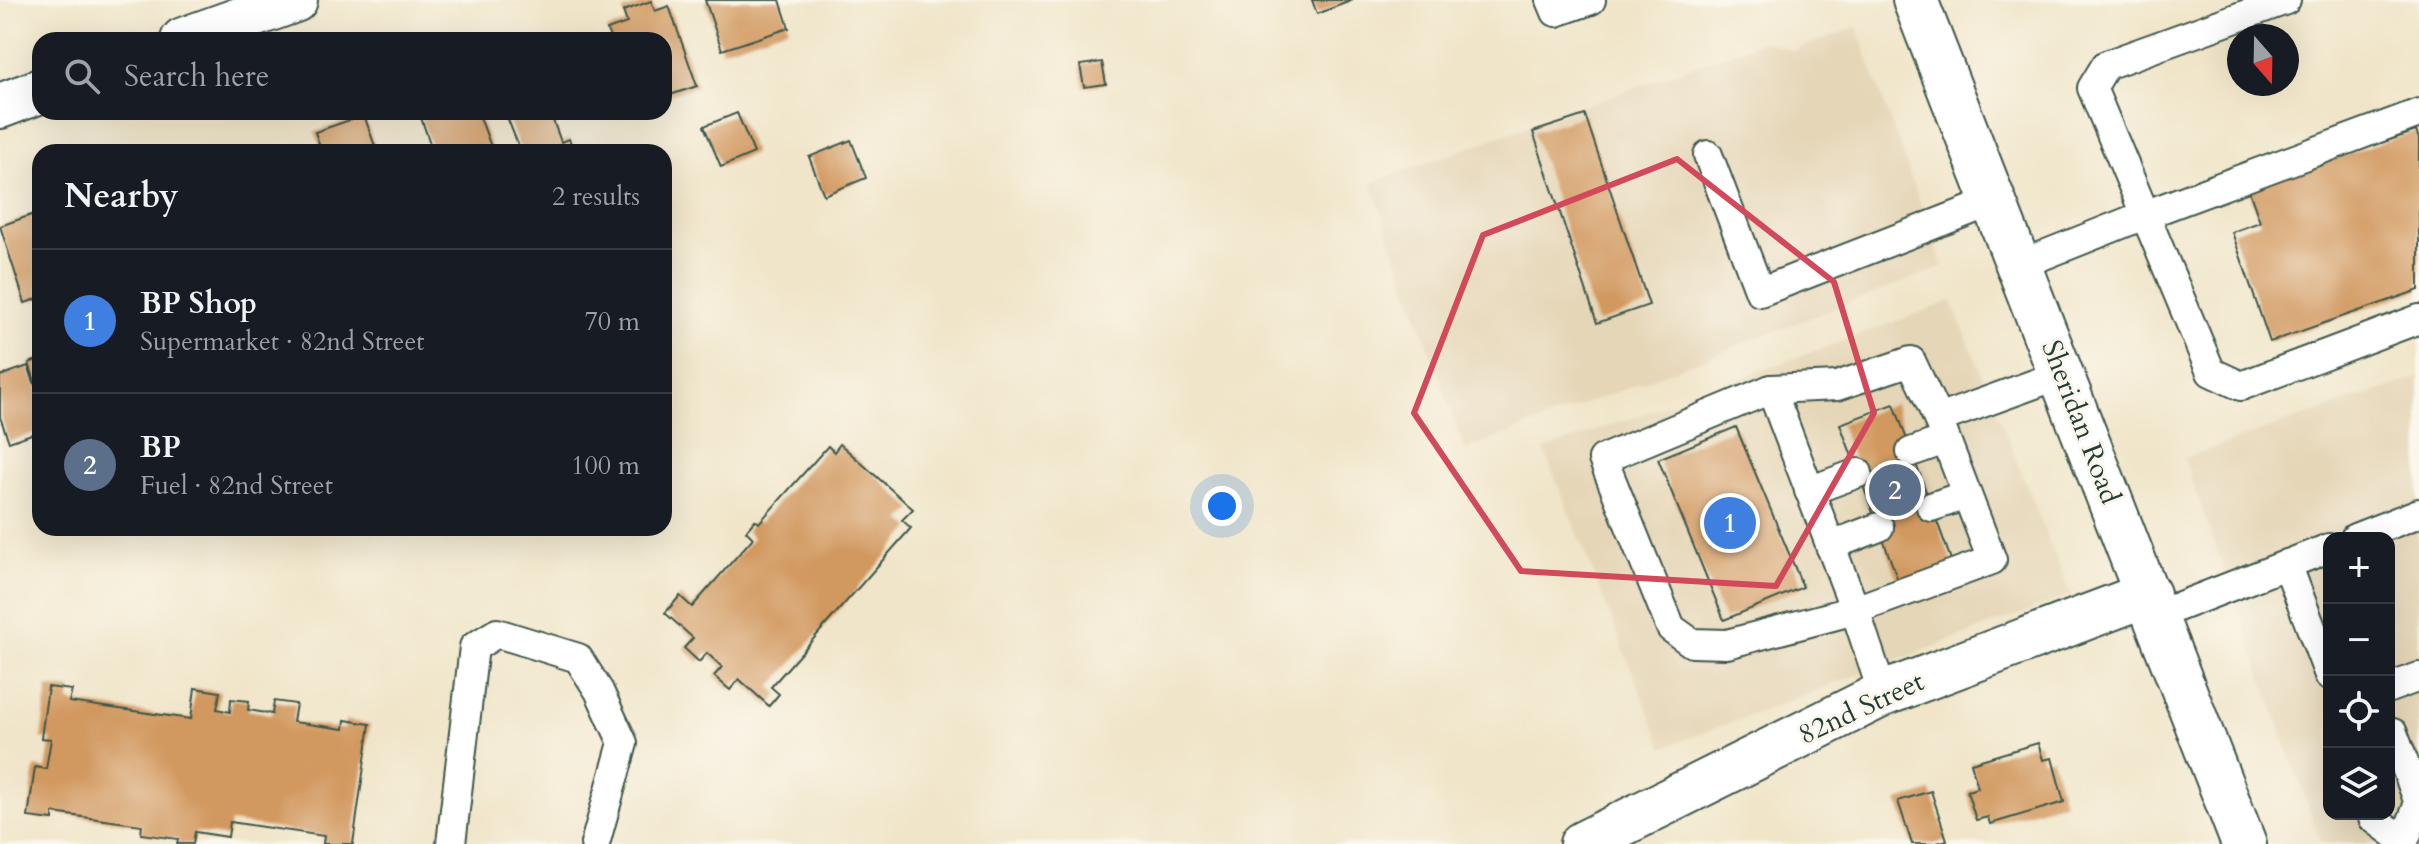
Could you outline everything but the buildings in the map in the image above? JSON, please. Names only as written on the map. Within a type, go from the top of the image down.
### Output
[{"type":"main road","points":[[205,32],[295,0]]},
{"type":"main road","name":"Sheridan Road","points":[[1915,0],[2244,844]]},
{"type":"main road","points":[[0,106],[32,94]]},
{"type":"main road","name":"82nd Street","points":[[1582,844],[1883,694],[2153,604]]},
{"type":"lane","points":[[1551,0],[1556,12],[1591,0]]},
{"type":"lane","points":[[2286,0],[2106,65],[2092,88],[2211,372],[2241,386],[2419,319]]},
{"type":"lane","points":[[2019,265],[2419,113]]},
{"type":"lane","points":[[1708,155],[1760,292],[1994,201]]},
{"type":"lane","points":[[1911,361],[1942,430],[1992,560],[1855,610],[1727,644],[1692,643],[1671,628],[1603,459],[1771,389],[1837,386],[1911,361]]},
{"type":"lane","points":[[1911,452],[1942,430],[2062,374]]},
{"type":"lane","points":[[1771,389],[1855,610],[1883,694]]},
{"type":"lane","points":[[1809,491],[1858,473]]},
{"type":"lane","points":[[1931,507],[1966,495]]},
{"type":"lane","points":[[2370,532],[2419,513]]},
{"type":"lane","points":[[1830,546],[1879,527]]},
{"type":"lane","points":[[2153,604],[2323,550]]},
{"type":"lane","points":[[2287,564],[2323,659]]},
{"type":"lane","points":[[451,844],[474,647],[497,633],[578,658],[599,691],[623,743],[595,844]]},
{"type":"lane","points":[[2395,686],[2419,677]]},
{"type":"lane","points":[[2375,820],[2404,843],[2419,803],[2395,738]]},
{"type":"highlighted area","points":[[1677,159],[1834,282],[1874,413],[1776,586],[1521,571],[1414,413],[1483,235]]},
{"type":"shaded area","points":[[1857,27],[1943,267],[1465,450],[1371,183],[1764,41],[1793,51]]},
{"type":"shaded area","points":[[1952,301],[2071,595],[1663,748],[1544,450]]},
{"type":"shaded area","points":[[2419,377],[2419,844],[2322,844],[2184,458]]},
{"type":"place","name":"BP","points":[[1895,490]]},
{"type":"place","name":"BP Shop","points":[[1730,523]]}]
